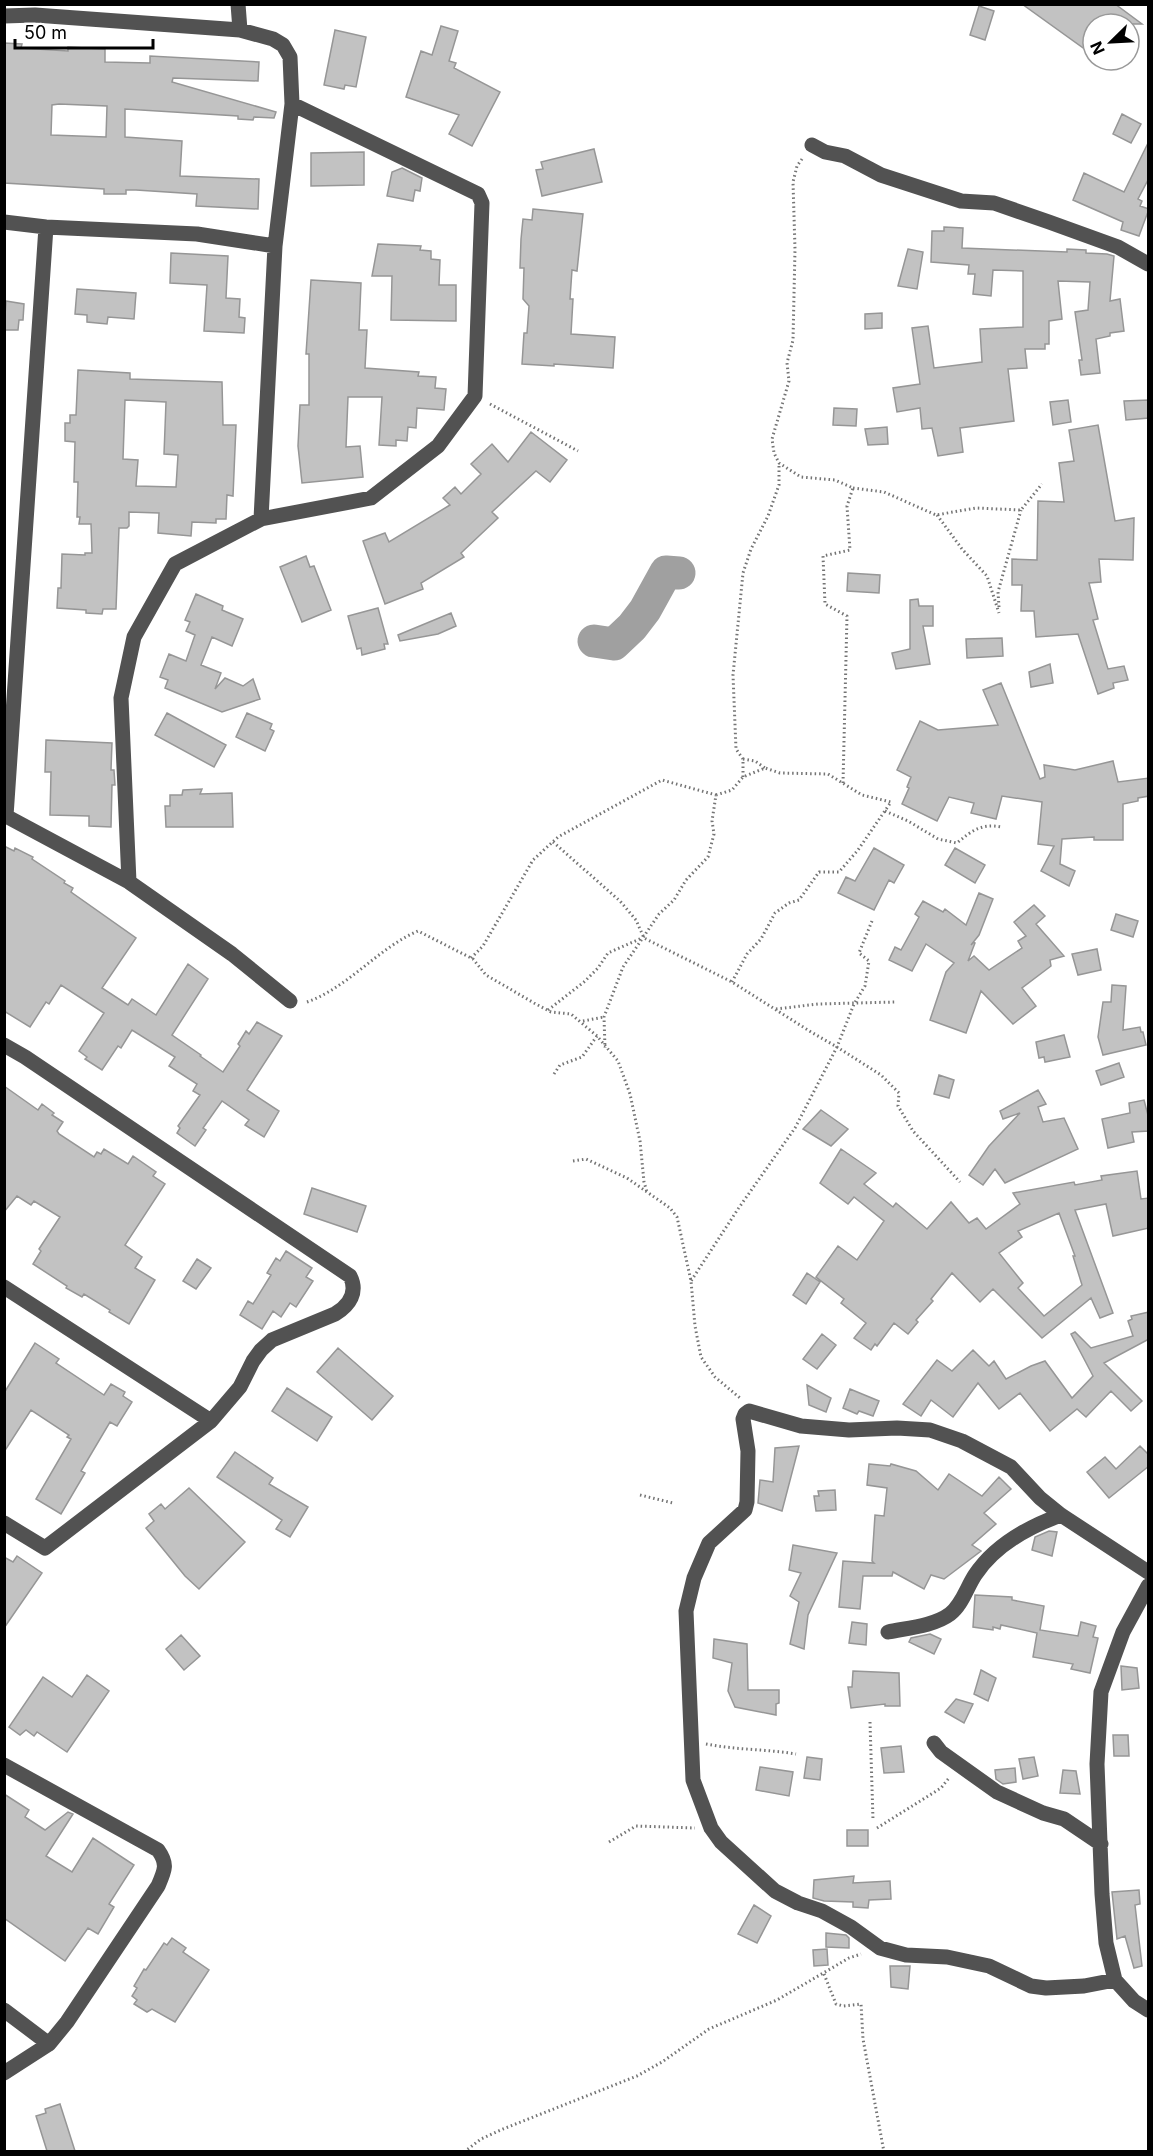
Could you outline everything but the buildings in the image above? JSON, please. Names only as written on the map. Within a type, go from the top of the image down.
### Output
[{"type":"street","points":[[238,4],[240,30]]},
{"type":"street","points":[[4,16],[35,10],[240,30],[273,39],[283,45],[290,57],[292,104],[275,246],[261,519]]},
{"type":"street","points":[[129,882],[121,698],[134,637],[175,564],[261,519],[371,498],[438,446],[475,396],[482,203],[478,194],[292,104]]},
{"type":"street","points":[[812,145],[825,152],[845,156],[881,175],[961,201],[994,203],[1049,222],[1118,247],[1149,264]]},
{"type":"street","points":[[4,222],[46,227],[197,234],[275,246]]},
{"type":"street","points":[[46,227],[5,816],[129,882],[232,954],[290,1001]]},
{"type":"street","points":[[4,1045],[350,1276],[354,1290],[350,1300],[336,1314],[285,1333],[266,1345],[253,1361],[240,1387],[211,1421],[45,1548],[4,1522]]},
{"type":"street","points":[[4,1287],[211,1421]]},
{"type":"street","points":[[1115,1980],[1084,1986],[1046,1988],[1031,1986],[989,1966],[947,1958],[906,1955],[880,1948],[822,1911],[798,1903],[775,1891],[721,1842],[711,1828],[693,1780],[686,1611],[694,1578],[709,1543],[745,1510],[748,1451],[743,1419],[745,1414],[754,1411],[769,1418],[801,1426],[849,1430],[897,1428],[930,1430],[962,1441],[1011,1467],[1040,1498],[1061,1515],[1149,1572]]},
{"type":"street","points":[[888,1632],[937,1620],[950,1614],[977,1573],[1010,1540],[1028,1529],[1061,1515]]},
{"type":"street","points":[[1149,1586],[1123,1632],[1101,1692],[1097,1764],[1106,1943],[1115,1980],[1134,2001],[1149,2010]]},
{"type":"street","points":[[934,1743],[941,1752],[997,1792],[1043,1813],[1064,1819],[1101,1844]]},
{"type":"street","points":[[4,1765],[158,1850],[165,1860],[164,1872],[158,1886],[67,2022],[49,2044],[4,2073]]},
{"type":"street","points":[[4,2010],[49,2044]]},
{"type":"path","points":[[743,777],[743,759],[736,749],[733,675],[743,573],[779,485],[779,463],[774,453],[772,440],[789,381],[787,363],[793,340],[795,249],[792,183],[797,166],[812,145]]},
{"type":"path","points":[[475,396],[578,451]]},
{"type":"path","points":[[779,463],[801,477],[835,480],[853,488],[884,492],[936,514],[962,549],[987,576],[999,613],[998,592],[1021,510],[1042,484]]},
{"type":"path","points":[[843,783],[847,616],[825,604],[823,556],[850,550],[847,506],[853,488]]},
{"type":"path","points":[[936,514],[976,508],[1021,510]]},
{"type":"path","points":[[732,982],[747,954],[761,939],[775,913],[789,903],[799,900],[819,872],[839,872],[858,850],[891,802],[862,795],[828,774],[780,773],[765,768],[755,761],[743,759]]},
{"type":"path","points":[[471,958],[483,946],[534,860],[558,837],[662,780],[716,795],[732,789],[743,777],[765,768]]},
{"type":"path","points":[[605,1048],[604,1017],[623,968],[659,914],[674,900],[686,880],[708,857],[714,834],[712,821],[716,795]]},
{"type":"path","points":[[885,811],[938,838],[957,843],[977,828],[990,825],[1000,827]]},
{"type":"path","points":[[553,842],[620,901],[636,920],[644,938],[732,982],[880,1075],[899,1093],[898,1106],[913,1131],[960,1182]]},
{"type":"path","points":[[691,1281],[795,1128],[837,1047],[854,1004],[865,986],[869,961],[859,953],[872,921]]},
{"type":"path","points":[[290,1001],[307,1002],[318,998],[392,945],[418,931],[471,958],[486,975],[548,1010],[571,1014],[581,1021],[597,1036],[618,1062],[630,1094],[640,1141],[647,1192]]},
{"type":"path","points":[[548,1010],[584,982],[598,968],[608,953],[644,938]]},
{"type":"path","points":[[774,1009],[818,1004],[895,1002]]},
{"type":"path","points":[[581,1021],[604,1017]]},
{"type":"path","points":[[554,1074],[560,1065],[582,1057],[597,1036]]},
{"type":"path","points":[[573,1161],[586,1159],[627,1178],[670,1208],[677,1217],[691,1281],[695,1326],[701,1357],[714,1377],[754,1411]]},
{"type":"path","points":[[640,1495],[673,1503]]},
{"type":"path","points":[[870,1722],[873,1820]]},
{"type":"path","points":[[693,1741],[729,1749],[753,1748],[796,1754]]},
{"type":"path","points":[[877,1828],[941,1788],[960,1765]]},
{"type":"path","points":[[609,1842],[636,1826],[711,1828]]},
{"type":"path","points":[[464,2151],[481,2139],[503,2129],[637,2076],[662,2062],[709,2029],[777,2000],[849,1958],[880,1948]]},
{"type":"path","points":[[824,1973],[836,2004],[843,2006],[861,2004],[863,2039],[884,2151]]},
{"type":"waterway","points":[[594,641],[614,644],[632,627],[645,610],[666,572],[679,573]]}]
